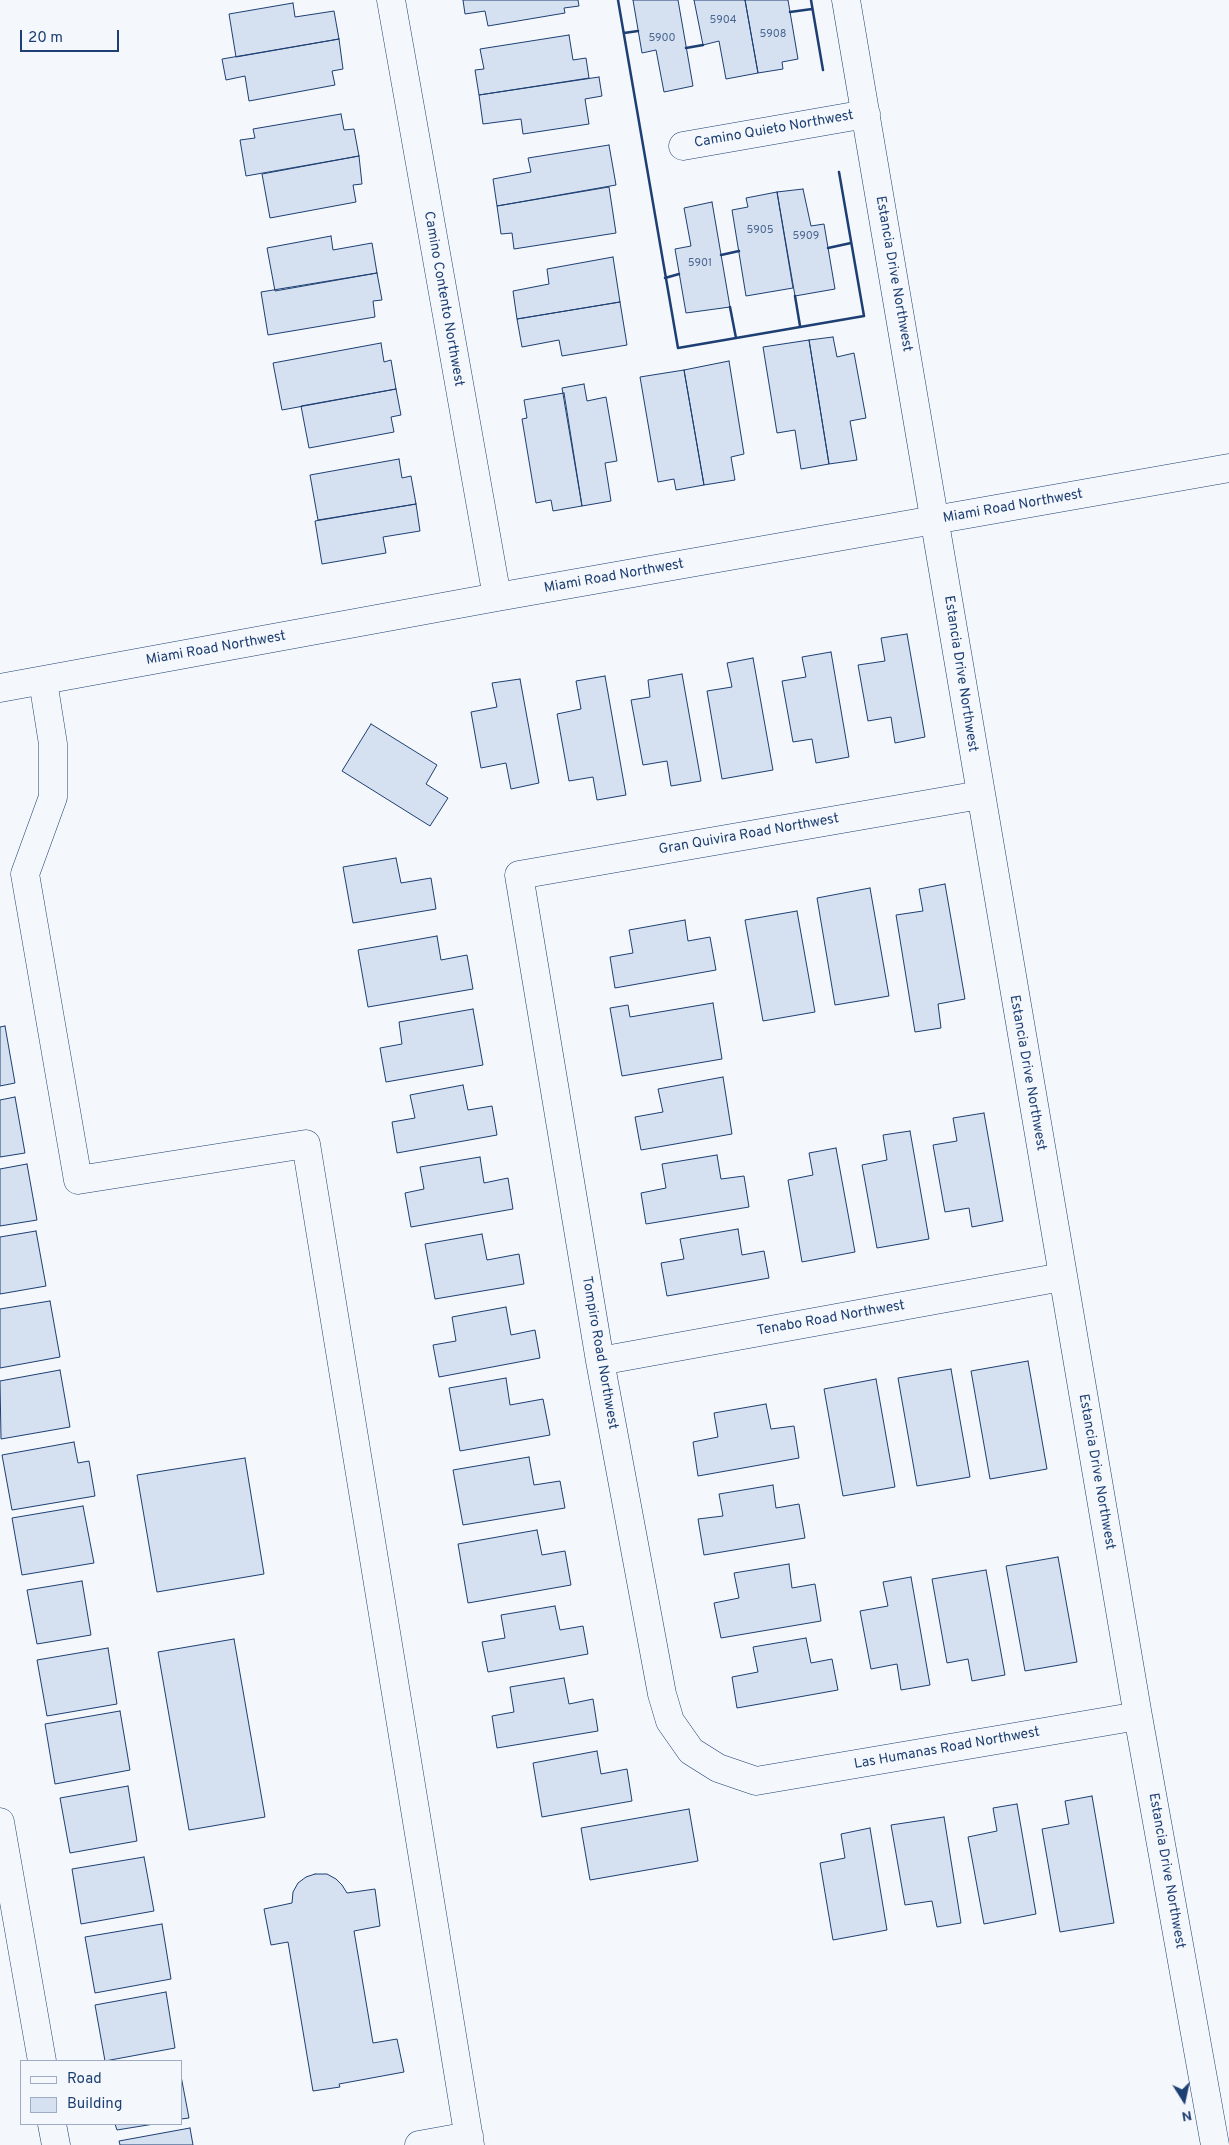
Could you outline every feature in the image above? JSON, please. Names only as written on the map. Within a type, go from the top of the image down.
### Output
[{"type":"street","name":"Camino Contento Northwest","points":[[391,0],[497,597]]},
{"type":"street","name":"Estancia Drive Northwest","points":[[846,0],[1062,1277],[1215,2145]]},
{"type":"street","name":"Camino Quieto Northwest","points":[[683,146],[866,114]]},
{"type":"street","name":"Miami Road Northwest","points":[[0,688],[497,597],[1229,468]]},
{"type":"street","points":[[43,681],[53,744],[53,797],[24,874],[78,1180],[306,1144],[470,2141],[419,2145]]},
{"type":"street","name":"Gran Quivira Road Northwest","points":[[519,875],[980,795]]},
{"type":"street","name":"Tompiro Road Northwest","points":[[519,875],[600,1360],[662,1694],[670,1721],[691,1751],[718,1768],[756,1781]]},
{"type":"street","name":"Tenabo Road Northwest","points":[[600,1360],[1062,1277]]},
{"type":"street","name":"Las Humanas Road Northwest","points":[[756,1781],[1138,1716]]},
{"type":"street","points":[[0,1828],[42,2060]]},
{"type":"street","points":[[52,2125],[56,2145]]},
{"type":"building","points":[[463,0],[578,0],[579,6],[564,8],[565,13],[488,26],[485,11],[465,14]]},
{"type":"building","points":[[633,0],[678,0],[693,86],[664,92],[656,50],[642,53]]},
{"type":"building","points":[[694,0],[745,0],[758,73],[726,79],[719,41],[703,45]]},
{"type":"building","points":[[745,0],[788,0],[798,59],[782,62],[783,69],[758,73]]},
{"type":"building","points":[[293,3],[295,17],[334,11],[339,39],[236,57],[229,14]]},
{"type":"building","points":[[569,35],[573,60],[586,58],[589,78],[479,95],[475,70],[484,69],[480,49]]},
{"type":"building","points":[[339,39],[343,69],[332,71],[335,85],[249,101],[245,76],[226,80],[222,59]]},
{"type":"building","points":[[599,77],[602,96],[585,99],[589,124],[523,134],[521,119],[483,124],[479,95]]},
{"type":"building","points":[[341,114],[344,130],[354,129],[359,156],[246,176],[240,140],[255,138],[253,129]]},
{"type":"building","points":[[609,145],[616,185],[497,206],[493,179],[531,172],[528,158]]},
{"type":"building","points":[[359,156],[362,184],[353,185],[356,202],[270,218],[262,174]]},
{"type":"building","points":[[609,187],[616,233],[514,249],[512,233],[501,234],[497,206]]},
{"type":"building","points":[[803,189],[811,226],[824,224],[835,289],[795,296],[777,192]]},
{"type":"building","points":[[777,192],[793,288],[746,296],[732,210],[748,207],[746,198]]},
{"type":"building","points":[[712,202],[730,307],[686,313],[675,249],[691,246],[684,208]]},
{"type":"building","points":[[331,236],[333,250],[372,243],[377,273],[275,291],[267,248]]},
{"type":"building","points":[[613,257],[620,302],[517,319],[513,291],[549,284],[547,269]]},
{"type":"building","points":[[377,273],[382,300],[373,301],[375,317],[268,335],[261,292]]},
{"type":"building","points":[[620,302],[627,345],[562,356],[559,340],[522,347],[517,319]]},
{"type":"building","points":[[833,337],[837,357],[854,353],[866,418],[850,421],[857,460],[829,464],[809,340]]},
{"type":"building","points":[[809,340],[829,464],[801,469],[795,430],[777,433],[763,347]]},
{"type":"building","points":[[381,343],[384,362],[391,360],[396,389],[282,410],[273,363]]},
{"type":"building","points":[[729,361],[744,454],[731,457],[735,480],[704,485],[684,370]]},
{"type":"building","points":[[684,370],[704,485],[676,490],[674,479],[658,482],[640,377]]},
{"type":"building","points":[[584,384],[587,401],[606,397],[617,461],[605,463],[611,501],[582,506],[562,388]]},
{"type":"building","points":[[396,389],[401,415],[391,417],[394,432],[309,448],[301,406]]},
{"type":"building","points":[[564,393],[582,506],[553,511],[551,500],[536,503],[522,419],[527,418],[524,400]]},
{"type":"building","points":[[399,459],[402,478],[411,476],[416,504],[318,520],[310,475]]},
{"type":"building","points":[[416,504],[420,531],[383,537],[386,553],[322,564],[315,521]]},
{"type":"building","points":[[907,634],[925,737],[895,743],[891,717],[868,721],[858,665],[885,661],[881,638]]},
{"type":"building","points":[[831,652],[849,757],[816,763],[812,739],[793,742],[782,681],[806,677],[802,657]]},
{"type":"building","points":[[753,658],[773,770],[722,779],[707,691],[732,687],[727,663]]},
{"type":"building","points":[[682,674],[701,781],[671,786],[667,761],[643,765],[631,700],[650,697],[648,680]]},
{"type":"building","points":[[605,676],[626,795],[597,800],[593,777],[569,781],[557,714],[581,709],[576,681]]},
{"type":"building","points":[[520,679],[539,783],[511,789],[506,763],[481,768],[471,712],[497,707],[492,683]]},
{"type":"building","points":[[371,724],[437,765],[426,784],[448,798],[430,826],[342,771]]},
{"type":"building","points":[[396,858],[401,883],[431,878],[436,909],[353,923],[343,867]]},
{"type":"building","points":[[945,884],[965,999],[938,1004],[941,1028],[915,1032],[896,915],[923,911],[919,889]]},
{"type":"building","points":[[870,888],[889,996],[835,1005],[817,898]]},
{"type":"building","points":[[797,911],[815,1012],[763,1021],[745,920]]},
{"type":"building","points":[[685,920],[688,941],[710,937],[716,970],[615,988],[610,957],[633,953],[629,930]]},
{"type":"building","points":[[437,936],[441,960],[467,955],[473,989],[368,1007],[358,950]]},
{"type":"building","points":[[713,1003],[722,1059],[622,1076],[610,1008],[628,1005],[630,1017]]},
{"type":"building","points":[[473,1009],[483,1065],[386,1082],[380,1048],[402,1044],[399,1022]]},
{"type":"building","points":[[5,1026],[15,1083],[0,1086],[0,1027]]},
{"type":"building","points":[[723,1077],[732,1134],[641,1150],[635,1117],[663,1112],[658,1089]]},
{"type":"building","points":[[463,1085],[468,1110],[492,1106],[497,1135],[397,1153],[392,1122],[415,1118],[410,1095]]},
{"type":"building","points":[[15,1097],[25,1153],[0,1157],[0,1100]]},
{"type":"building","points":[[984,1113],[1003,1221],[972,1227],[969,1208],[945,1212],[933,1145],[957,1141],[953,1118]]},
{"type":"building","points":[[910,1131],[929,1239],[877,1248],[862,1165],[887,1160],[883,1135]]},
{"type":"building","points":[[836,1148],[855,1252],[802,1262],[788,1180],[813,1175],[809,1153]]},
{"type":"building","points":[[717,1155],[721,1179],[744,1176],[749,1207],[646,1224],[641,1193],[666,1188],[662,1164]]},
{"type":"building","points":[[480,1157],[484,1183],[508,1178],[513,1209],[411,1227],[405,1193],[424,1189],[420,1167]]},
{"type":"building","points":[[27,1164],[37,1220],[0,1226],[0,1169]]},
{"type":"building","points":[[738,1229],[742,1255],[764,1251],[769,1278],[667,1296],[661,1263],[684,1259],[680,1239]]},
{"type":"building","points":[[36,1231],[46,1286],[0,1294],[0,1237]]},
{"type":"building","points":[[482,1234],[487,1260],[519,1254],[524,1284],[435,1299],[425,1244]]},
{"type":"building","points":[[50,1301],[60,1357],[0,1368],[0,1309]]},
{"type":"building","points":[[506,1307],[511,1335],[535,1330],[540,1358],[439,1377],[433,1345],[456,1341],[452,1317]]},
{"type":"building","points":[[1028,1361],[1047,1469],[990,1479],[971,1371]]},
{"type":"building","points":[[951,1369],[970,1477],[917,1486],[898,1378]]},
{"type":"building","points":[[60,1370],[70,1427],[1,1439],[0,1381]]},
{"type":"building","points":[[506,1378],[510,1405],[543,1399],[550,1435],[460,1451],[449,1388]]},
{"type":"building","points":[[876,1379],[895,1487],[843,1496],[824,1389]]},
{"type":"building","points":[[766,1404],[771,1429],[794,1426],[799,1458],[698,1476],[693,1442],[718,1437],[714,1413]]},
{"type":"building","points":[[74,1442],[78,1463],[89,1461],[95,1496],[12,1510],[2,1455]]},
{"type":"building","points":[[529,1457],[534,1485],[560,1481],[565,1508],[463,1525],[453,1470]]},
{"type":"building","points":[[245,1458],[264,1574],[157,1592],[137,1475]]},
{"type":"building","points":[[773,1485],[776,1508],[799,1504],[805,1538],[704,1555],[698,1519],[723,1516],[719,1494]]},
{"type":"building","points":[[83,1506],[94,1563],[22,1575],[12,1518]]},
{"type":"building","points":[[537,1530],[542,1555],[565,1551],[571,1585],[468,1603],[458,1544]]},
{"type":"building","points":[[1058,1557],[1077,1662],[1025,1671],[1006,1566]]},
{"type":"building","points":[[789,1564],[792,1588],[815,1584],[821,1621],[721,1638],[714,1603],[739,1598],[734,1573]]},
{"type":"building","points":[[986,1570],[1005,1675],[972,1681],[968,1659],[947,1663],[932,1579]]},
{"type":"building","points":[[911,1577],[930,1685],[901,1690],[897,1664],[871,1669],[860,1611],[888,1606],[883,1582]]},
{"type":"building","points":[[82,1581],[91,1635],[37,1644],[27,1590]]},
{"type":"building","points":[[555,1606],[560,1630],[583,1626],[588,1654],[488,1672],[482,1642],[505,1638],[501,1615]]},
{"type":"building","points":[[806,1638],[811,1663],[832,1659],[838,1690],[737,1708],[732,1677],[758,1672],[753,1647]]},
{"type":"building","points":[[234,1639],[265,1817],[189,1830],[158,1652]]},
{"type":"building","points":[[108,1648],[117,1704],[47,1716],[37,1660]]},
{"type":"building","points":[[564,1678],[569,1704],[593,1699],[598,1731],[497,1748],[492,1716],[514,1712],[510,1687]]},
{"type":"building","points":[[120,1711],[130,1770],[55,1784],[45,1724]]},
{"type":"building","points":[[597,1751],[601,1774],[627,1769],[632,1801],[542,1817],[533,1763]]},
{"type":"building","points":[[128,1786],[137,1841],[70,1853],[60,1798]]},
{"type":"building","points":[[1092,1796],[1114,1923],[1060,1932],[1042,1829],[1069,1824],[1065,1801]]},
{"type":"building","points":[[1017,1804],[1036,1914],[984,1924],[968,1837],[997,1831],[993,1808]]},
{"type":"building","points":[[689,1809],[698,1861],[590,1880],[581,1828]]},
{"type":"building","points":[[944,1817],[961,1923],[937,1927],[932,1901],[905,1905],[891,1825]]},
{"type":"building","points":[[870,1828],[887,1930],[833,1940],[820,1863],[845,1858],[841,1834]]},
{"type":"building","points":[[144,1857],[154,1911],[81,1924],[72,1869]]},
{"type":"building","points":[[315,1874],[327,1874],[336,1879],[347,1893],[375,1889],[380,1926],[354,1931],[373,2043],[397,2039],[404,2072],[339,2084],[340,2087],[313,2091],[288,1942],[271,1945],[264,1909],[292,1903],[293,1892],[298,1883],[306,1877]]},
{"type":"building","points":[[162,1924],[171,1979],[95,1993],[85,1937]]},
{"type":"building","points":[[166,1992],[175,2048],[105,2060],[95,2005]]},
{"type":"building","points":[[182,2081],[189,2118],[182,2119]]},
{"type":"building","points":[[115,2125],[148,2125],[117,2130]]},
{"type":"building","points":[[190,2128],[193,2145],[120,2145],[119,2141]]},
{"type":"wall","points":[[618,0],[678,348],[864,316],[839,172]]},
{"type":"wall","points":[[811,0],[823,70]]},
{"type":"wall","points":[[790,12],[812,9]]},
{"type":"wall","points":[[624,33],[638,31]]},
{"type":"wall","points":[[686,48],[703,45]]},
{"type":"wall","points":[[828,248],[851,243]]},
{"type":"wall","points":[[721,255],[739,251]]},
{"type":"wall","points":[[665,278],[679,274]]},
{"type":"wall","points":[[795,296],[800,326]]},
{"type":"wall","points":[[730,307],[736,338]]}]
